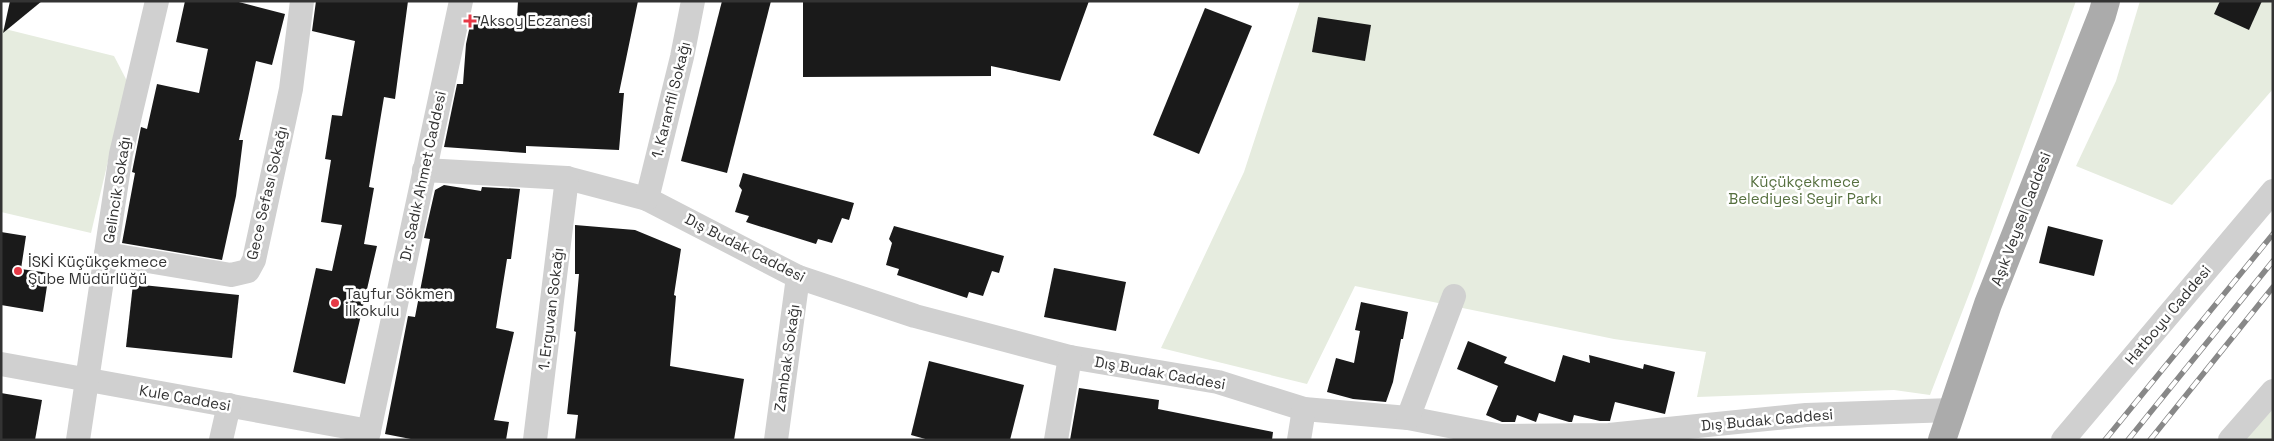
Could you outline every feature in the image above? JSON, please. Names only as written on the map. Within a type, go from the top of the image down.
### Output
[{"type":"main road","name":"Aşık Veysel Caddesi","points":[[1942,440],[1988,304],[2106,1]]},
{"type":"street","name":"Gelincik Sokağı","points":[[78,440],[121,154],[158,1]]},
{"type":"street","name":"Gece Sefası Sokağı","points":[[106,254],[231,276],[248,271],[254,260],[291,89],[302,1]]},
{"type":"street","name":"Dr. Sadık Ahmet Caddesi","points":[[368,436],[460,1]]},
{"type":"street","name":"1. Karanfil Sokağı","points":[[647,199],[682,57],[693,1]]},
{"type":"street","name":"Dış Budak Caddesi","points":[[424,170],[567,178],[647,199],[798,277],[915,316],[1070,357],[1218,382],[1304,409],[1408,418],[1501,436],[1539,438],[1609,435],[1806,415],[1952,410]]},
{"type":"street","name":"1. Erguvan Sokağı","points":[[535,440],[567,178]]},
{"type":"street","name":"Hatboyu Caddesi","points":[[2063,440],[2273,191]]},
{"type":"street","name":"Zambak Sokağı","points":[[776,440],[798,277]]},
{"type":"street","points":[[1408,418],[1454,296]]},
{"type":"street","points":[[1056,440],[1070,357]]},
{"type":"street","name":"Kule Caddesi","points":[[1,364],[229,405],[368,436]]},
{"type":"street","points":[[2230,440],[2273,391]]},
{"type":"street","points":[[221,440],[229,405]]},
{"type":"street","points":[[1299,440],[1304,409]]},
{"type":"green space","name":"Küçükçekmece Belediyesi Seyir Parkı","points":[[1300,1],[2076,1],[1971,289],[1930,395],[1894,390],[1697,397],[1706,352],[1614,339],[1355,286],[1307,384],[1161,348],[1244,172]]},
{"type":"green space","points":[[2140,1],[2273,1],[2273,89],[2172,205],[2076,166],[2116,81]]},
{"type":"green space","points":[[1,28],[114,56],[127,81],[91,233],[1,212]]},
{"type":"green space","points":[[2273,408],[2273,440],[2244,440]]},
{"type":"building","points":[[10,1],[42,1],[3,33]]},
{"type":"building","points":[[185,1],[235,1],[285,14],[272,65],[256,61],[239,140],[243,140],[236,196],[222,260],[122,243],[135,173],[132,172],[141,127],[147,129],[157,84],[199,93],[208,49],[176,42]]},
{"type":"building","points":[[316,1],[408,1],[395,99],[384,97],[369,187],[374,188],[364,244],[377,246],[345,384],[293,372],[316,268],[332,271],[342,225],[321,222],[331,160],[325,159],[332,115],[342,116],[355,41],[312,31]]},
{"type":"building","points":[[518,1],[638,1],[619,93],[624,93],[619,150],[526,146],[526,153],[444,147],[457,84],[463,84],[466,44],[472,16],[517,19]]},
{"type":"building","points":[[722,1],[771,1],[727,173],[681,161]]},
{"type":"building","points":[[803,1],[1089,1],[1060,81],[991,66],[991,76],[803,77]]},
{"type":"building","points":[[2220,1],[2262,1],[2249,30],[2214,14]]},
{"type":"building","points":[[1205,8],[1252,26],[1199,154],[1153,135]]},
{"type":"building","points":[[1318,17],[1371,25],[1365,61],[1312,52]]},
{"type":"building","points":[[743,173],[854,203],[849,220],[842,218],[832,243],[818,239],[816,244],[746,222],[749,216],[735,212],[742,190],[739,186]]},
{"type":"building","points":[[444,185],[481,191],[482,187],[520,189],[511,259],[507,259],[496,328],[514,332],[494,420],[509,422],[506,440],[416,440],[385,434],[408,316],[415,317],[430,239],[424,238],[435,190]]},
{"type":"building","points":[[575,225],[635,230],[681,249],[674,295],[676,296],[670,366],[744,379],[734,440],[575,440],[578,415],[567,414],[576,332],[574,331],[579,274],[575,274]]},
{"type":"building","points":[[894,226],[1004,256],[999,273],[992,271],[983,296],[969,292],[967,298],[897,275],[899,269],[886,265],[892,243],[889,239]]},
{"type":"building","points":[[2048,226],[2103,240],[2094,276],[2039,263]]},
{"type":"building","name":"İSKİ Küçükçekmece Şube Müdürlüğü","points":[[1,232],[26,236],[21,269],[49,273],[43,312],[1,305]]},
{"type":"building","points":[[1054,268],[1126,282],[1116,331],[1044,317]]},
{"type":"building","points":[[133,284],[239,295],[232,358],[126,347]]},
{"type":"building","points":[[1361,302],[1408,312],[1393,382],[1386,402],[1353,399],[1327,392],[1336,358],[1354,363],[1360,331],[1355,330]]},
{"type":"building","points":[[1468,341],[1507,357],[1504,363],[1555,382],[1563,355],[1590,363],[1589,355],[1643,369],[1644,364],[1675,372],[1665,414],[1615,402],[1610,421],[1600,421],[1574,415],[1572,422],[1569,422],[1539,413],[1536,422],[1517,415],[1515,422],[1502,422],[1486,415],[1498,386],[1457,369]]},
{"type":"building","points":[[929,361],[1024,385],[1010,440],[929,440],[911,435]]},
{"type":"building","points":[[1079,388],[1159,400],[1158,409],[1273,432],[1272,440],[1070,440]]},
{"type":"building","points":[[1,393],[42,400],[35,440],[1,440]]},
{"type":"railway","points":[[2105,440],[2273,234]]},
{"type":"railway","points":[[2128,440],[2273,261]]},
{"type":"railway","points":[[2150,440],[2273,287]]},
{"type":"place","name":"Aksoy Eczanesi","points":[[470,21]]},
{"type":"place","name":"İSKİ Küçükçekmece Şube Müdürlüğü","points":[[18,271]]},
{"type":"place","name":"Tayfur Sökmen İlkokulu","points":[[335,303]]}]
